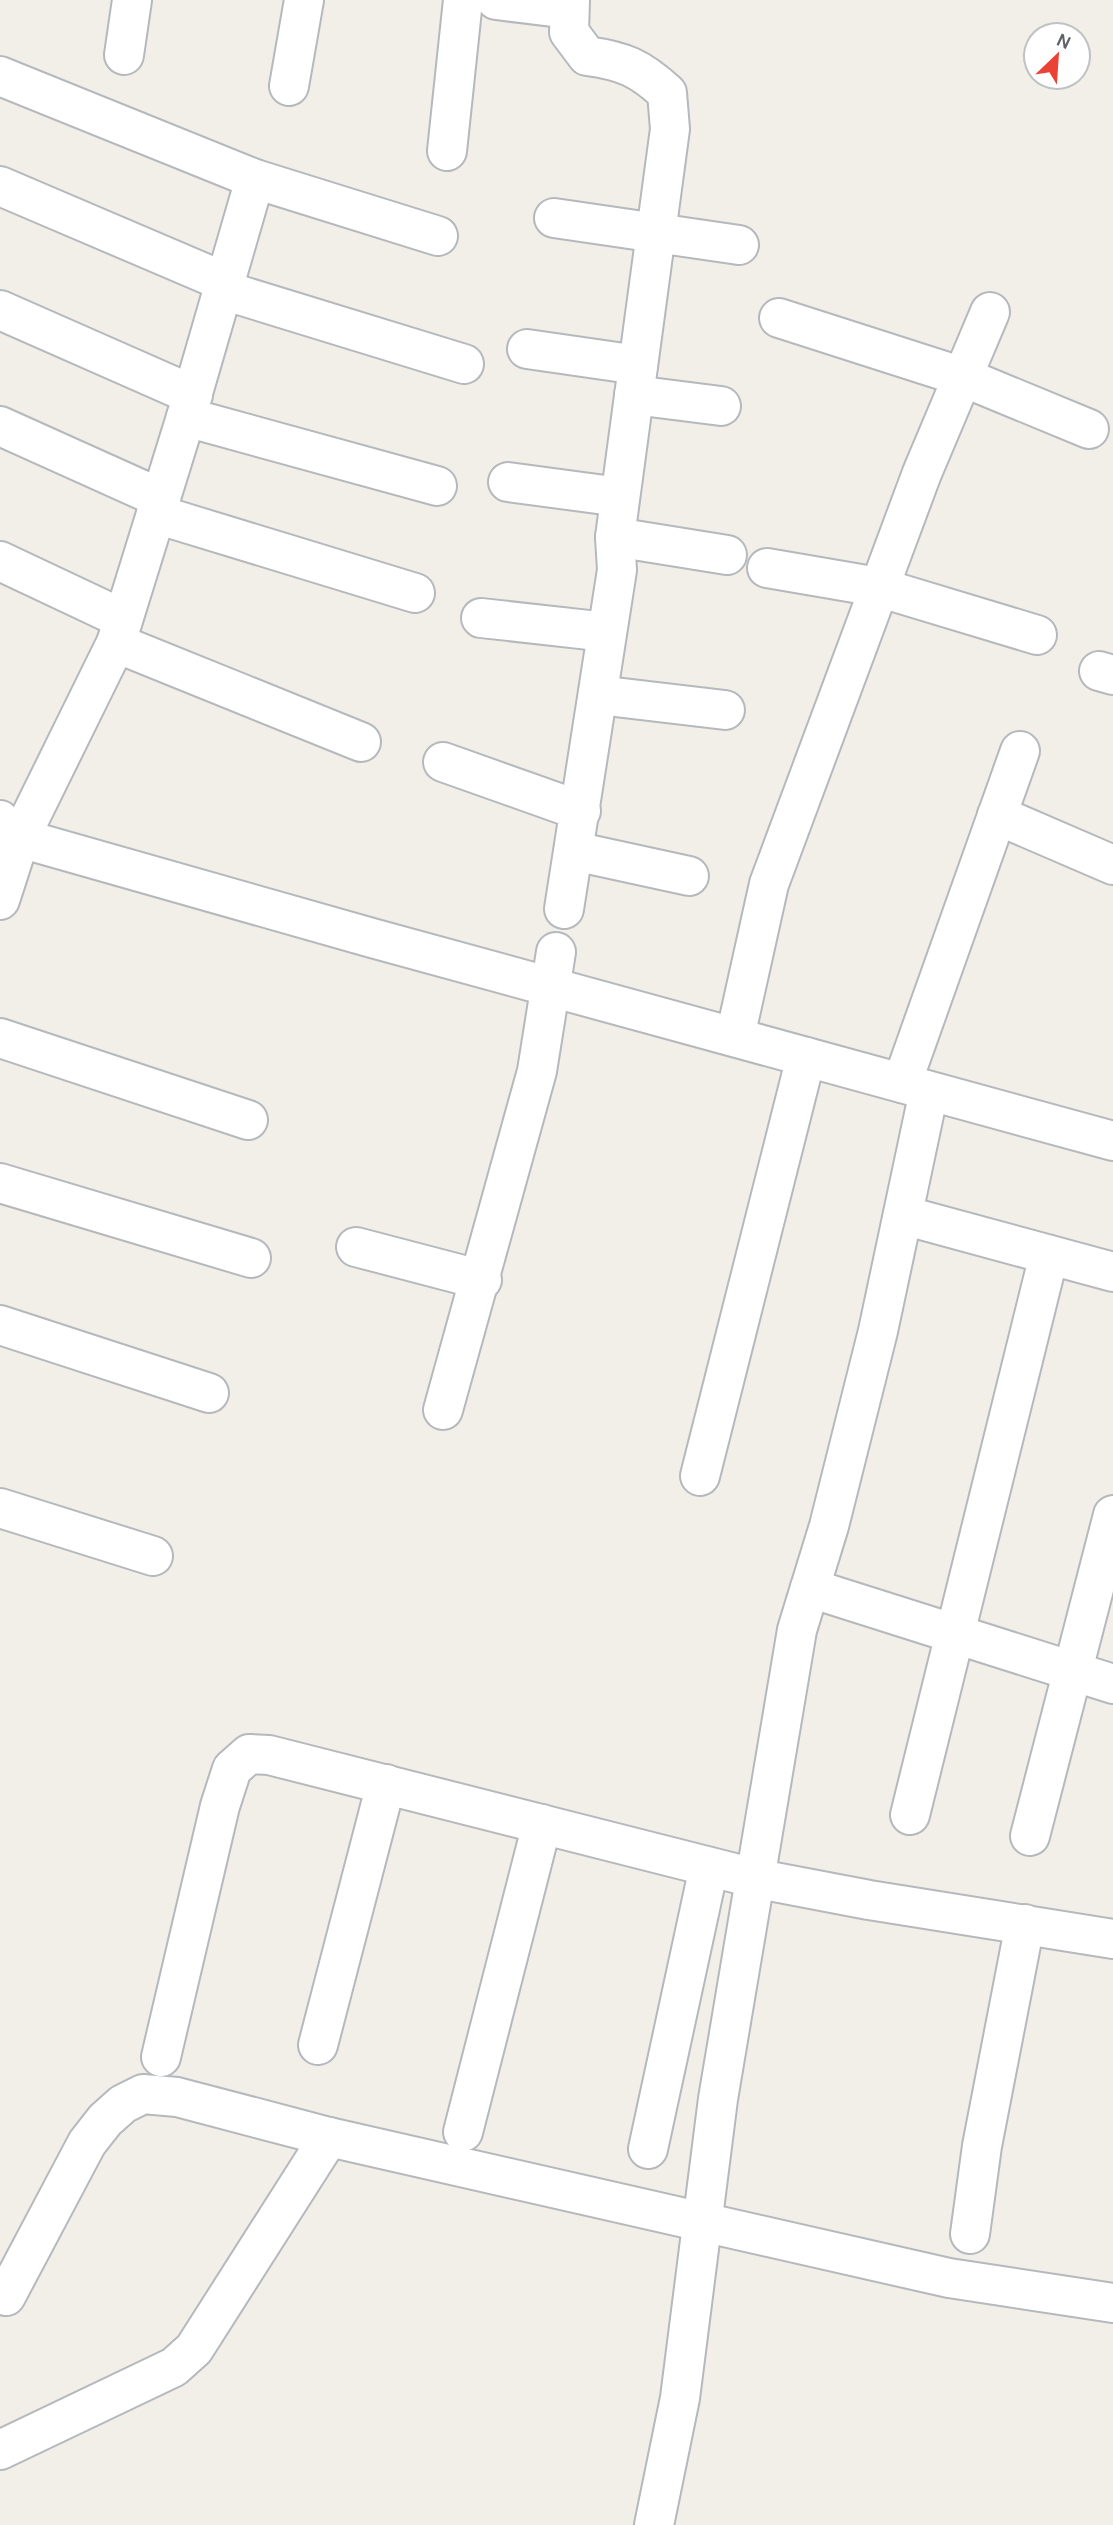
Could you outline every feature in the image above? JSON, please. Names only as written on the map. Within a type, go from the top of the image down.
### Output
[{"type":"street","points":[[124,55],[132,0]]},
{"type":"street","points":[[289,86],[304,0]]},
{"type":"street","points":[[447,151],[463,0]]},
{"type":"street","points":[[496,0],[570,4],[569,32],[587,56],[615,60],[643,71],[667,93],[670,129],[615,537],[617,570],[564,909]]},
{"type":"street","points":[[0,76],[255,179],[438,236]]},
{"type":"street","points":[[0,900],[10,829],[119,631],[189,406],[255,179]]},
{"type":"street","points":[[0,186],[224,286],[464,364]]},
{"type":"street","points":[[554,218],[739,244]]},
{"type":"street","points":[[0,310],[189,406],[437,486]]},
{"type":"street","points":[[735,1038],[769,884],[878,587],[990,312]]},
{"type":"street","points":[[779,318],[963,377],[1089,429]]},
{"type":"street","points":[[527,349],[720,406]]},
{"type":"street","points":[[0,426],[158,506],[415,593]]},
{"type":"street","points":[[508,482],[620,496]]},
{"type":"street","points":[[615,537],[727,555]]},
{"type":"street","points":[[0,561],[119,631],[361,742]]},
{"type":"street","points":[[767,568],[878,587],[1037,635]]},
{"type":"street","points":[[481,618],[607,632]]},
{"type":"street","points":[[598,695],[725,710]]},
{"type":"street","points":[[654,2525],[680,2398],[701,2222],[754,1878],[797,1630],[875,1344],[903,1215],[916,1087],[997,815],[1020,751]]},
{"type":"street","points":[[443,762],[581,811]]},
{"type":"street","points":[[997,815],[1113,865]]},
{"type":"street","points":[[10,829],[553,969],[735,1038],[1113,1141]]},
{"type":"street","points":[[574,851],[689,876]]},
{"type":"street","points":[[443,1410],[482,1280],[537,1071],[553,969]]},
{"type":"street","points":[[0,1038],[248,1120]]},
{"type":"street","points":[[700,1476],[806,1057]]},
{"type":"street","points":[[0,1183],[251,1258]]},
{"type":"street","points":[[903,1215],[1113,1272]]},
{"type":"street","points":[[356,1247],[482,1280]]},
{"type":"street","points":[[910,1815],[1049,1255]]},
{"type":"street","points":[[0,1325],[209,1393]]},
{"type":"street","points":[[1030,1836],[1113,1515]]},
{"type":"street","points":[[3,1520],[153,1556]]},
{"type":"street","points":[[810,1588],[1113,1684]]},
{"type":"street","points":[[161,2057],[232,1769],[249,1754],[269,1755],[754,1878],[869,1900],[1113,1939]]},
{"type":"street","points":[[318,2046],[386,1784]]},
{"type":"street","points":[[463,2132],[542,1824]]},
{"type":"street","points":[[648,2149],[709,1867]]},
{"type":"street","points":[[970,2234],[982,2146],[1025,1924]]},
{"type":"street","points":[[6,2296],[87,2143],[105,2120],[123,2104],[143,2094],[177,2097],[329,2137],[949,2278],[1113,2303]]},
{"type":"street","points":[[0,2450],[174,2367],[194,2349],[329,2137]]}]
